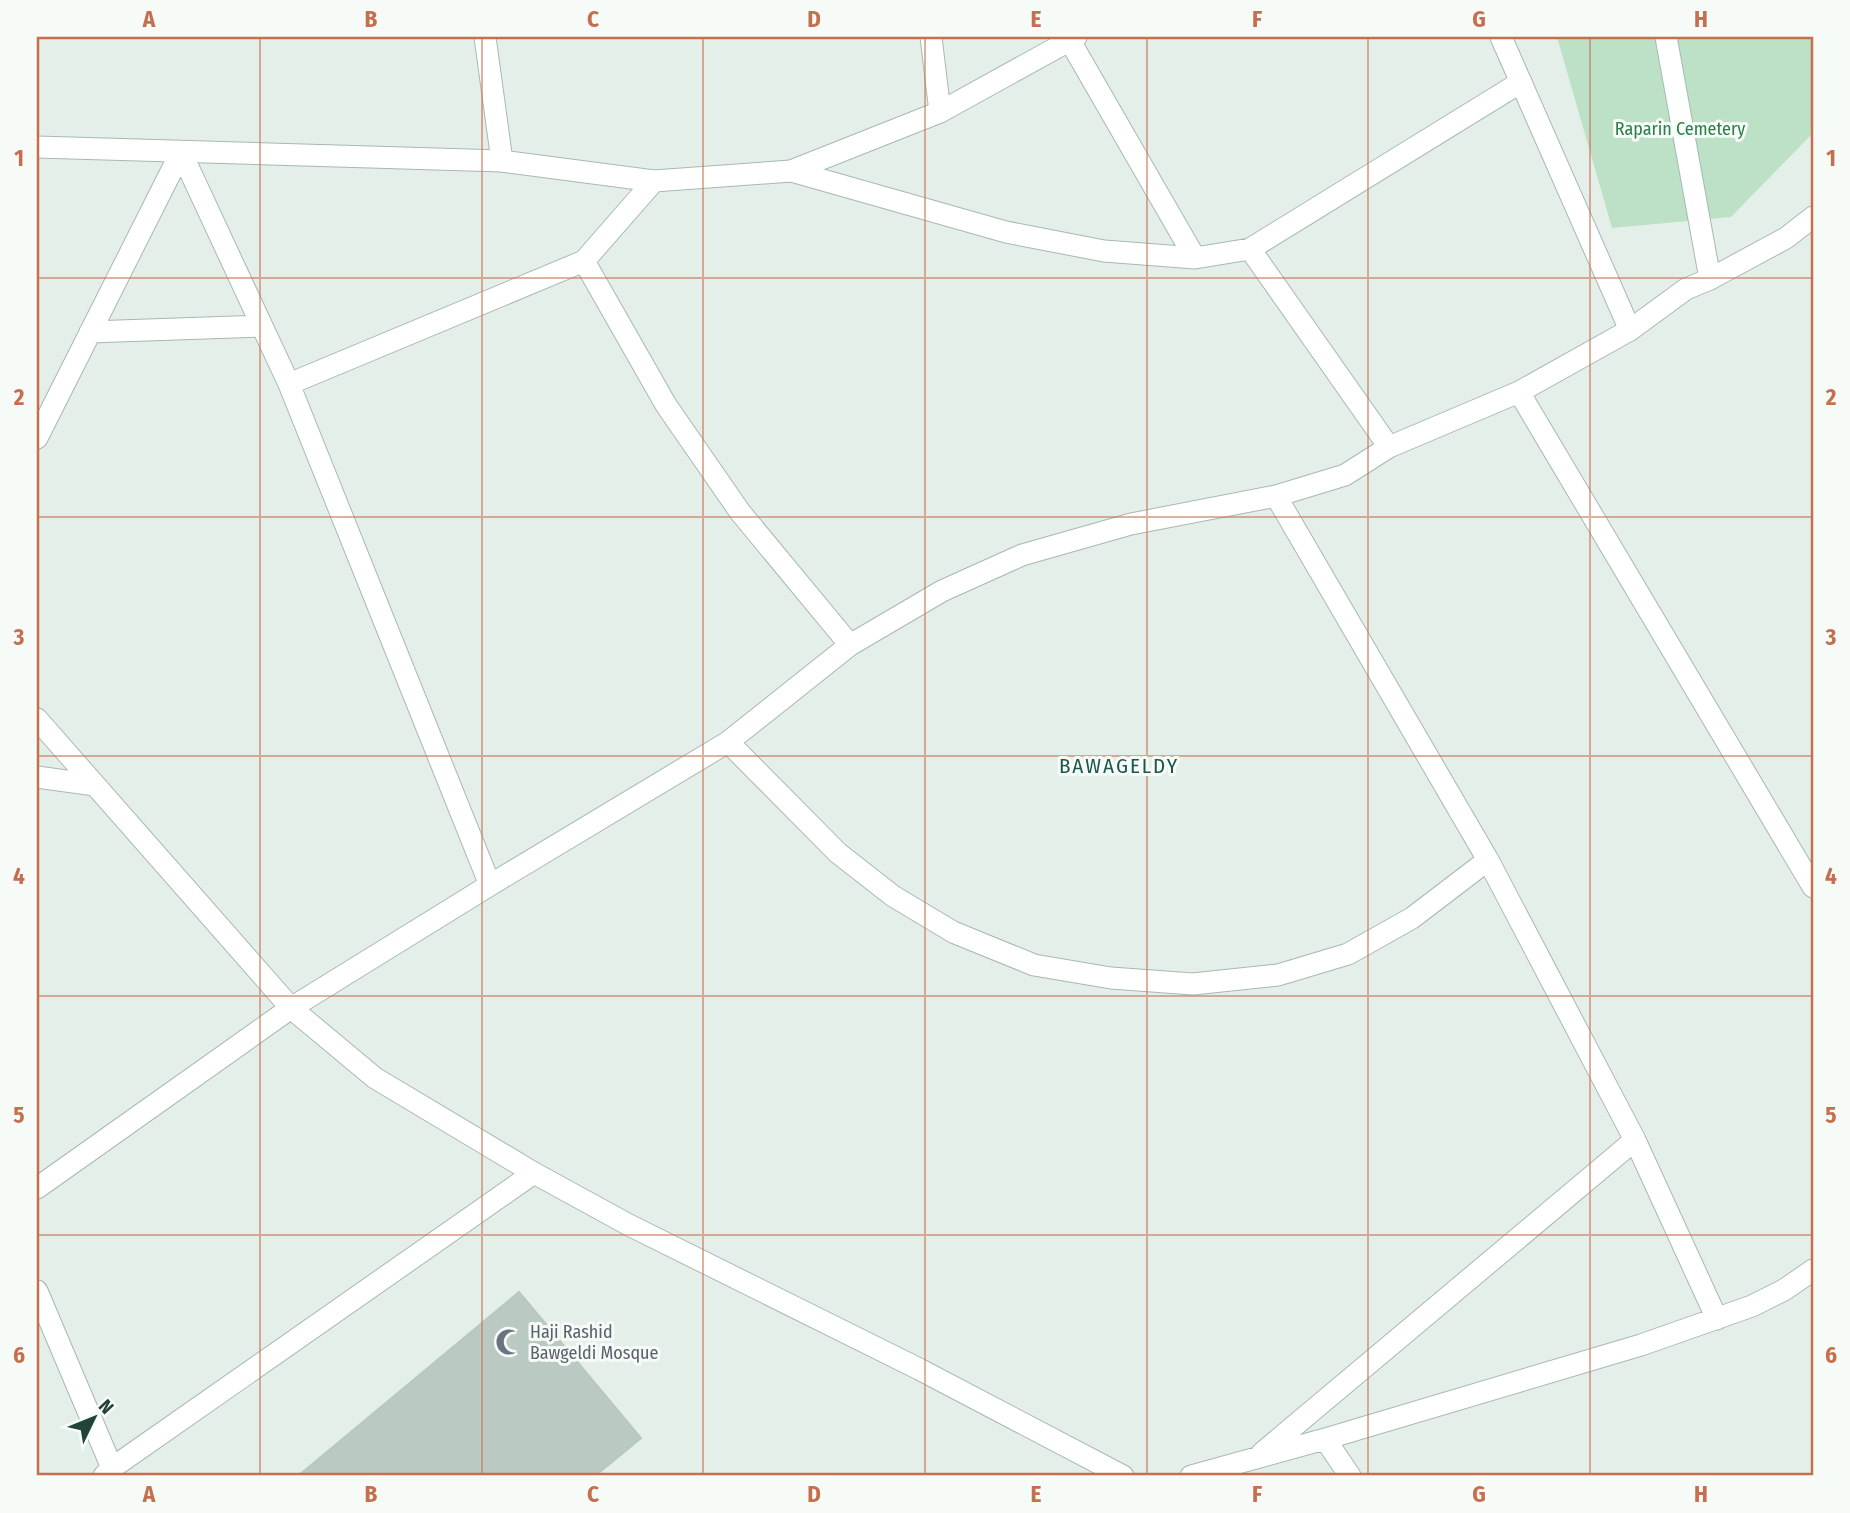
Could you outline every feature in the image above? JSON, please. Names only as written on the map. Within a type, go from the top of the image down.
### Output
[{"type":"street","points":[[485,37],[502,161]]},
{"type":"street","points":[[931,37],[940,111]]},
{"type":"street","points":[[1500,37],[1630,330]]},
{"type":"street","points":[[1666,37],[1710,279]]},
{"type":"street","points":[[37,147],[502,161],[654,181],[791,171],[940,111],[1073,39],[1195,258]]},
{"type":"street","points":[[791,171],[1006,232],[1104,251],[1195,258],[1250,249],[1521,82]]},
{"type":"street","points":[[181,152],[289,384],[489,885]]},
{"type":"street","points":[[37,438],[181,152]]},
{"type":"street","points":[[289,384],[584,261],[654,181]]},
{"type":"street","points":[[37,1188],[291,1008],[489,885],[728,742],[850,645],[942,591],[1022,555],[1131,524],[1276,496],[1345,475],[1390,447],[1519,392],[1630,330],[1686,289],[1786,238],[1813,217]]},
{"type":"street","points":[[1250,249],[1390,447]]},
{"type":"street","points":[[584,261],[666,405],[740,512],[850,645]]},
{"type":"street","points":[[90,332],[261,327]]},
{"type":"street","points":[[1519,392],[1813,887]]},
{"type":"street","points":[[1276,496],[1488,860],[1635,1140],[1717,1320]]},
{"type":"street","points":[[37,719],[291,1008],[375,1078],[534,1173],[629,1225],[919,1369],[1123,1476]]},
{"type":"street","points":[[728,742],[838,853],[893,896],[953,932],[1034,965],[1111,978],[1193,984],[1278,975],[1348,954],[1412,918],[1488,860]]},
{"type":"street","points":[[37,777],[95,785]]},
{"type":"street","points":[[1255,1459],[1635,1140]]},
{"type":"street","points":[[37,1291],[108,1472],[534,1173]]},
{"type":"street","points":[[1191,1476],[1325,1440],[1717,1320],[1784,1290],[1813,1270]]},
{"type":"street","points":[[1325,1440],[1350,1476]]},
{"type":"green space","name":"Raparin Cemetery","points":[[1557,37],[1813,37],[1813,133],[1731,217],[1612,228]]},
{"type":"building","name":"Haji Rashid Bawgeldi Mosque","points":[[519,1292],[641,1438],[595,1476],[298,1476]]},
{"type":"place","name":"Haji Rashid Bawgeldi Mosque","points":[[509,1342]]},
{"type":"district","name":"BAWAGELDY","points":[[1119,766]]}]
